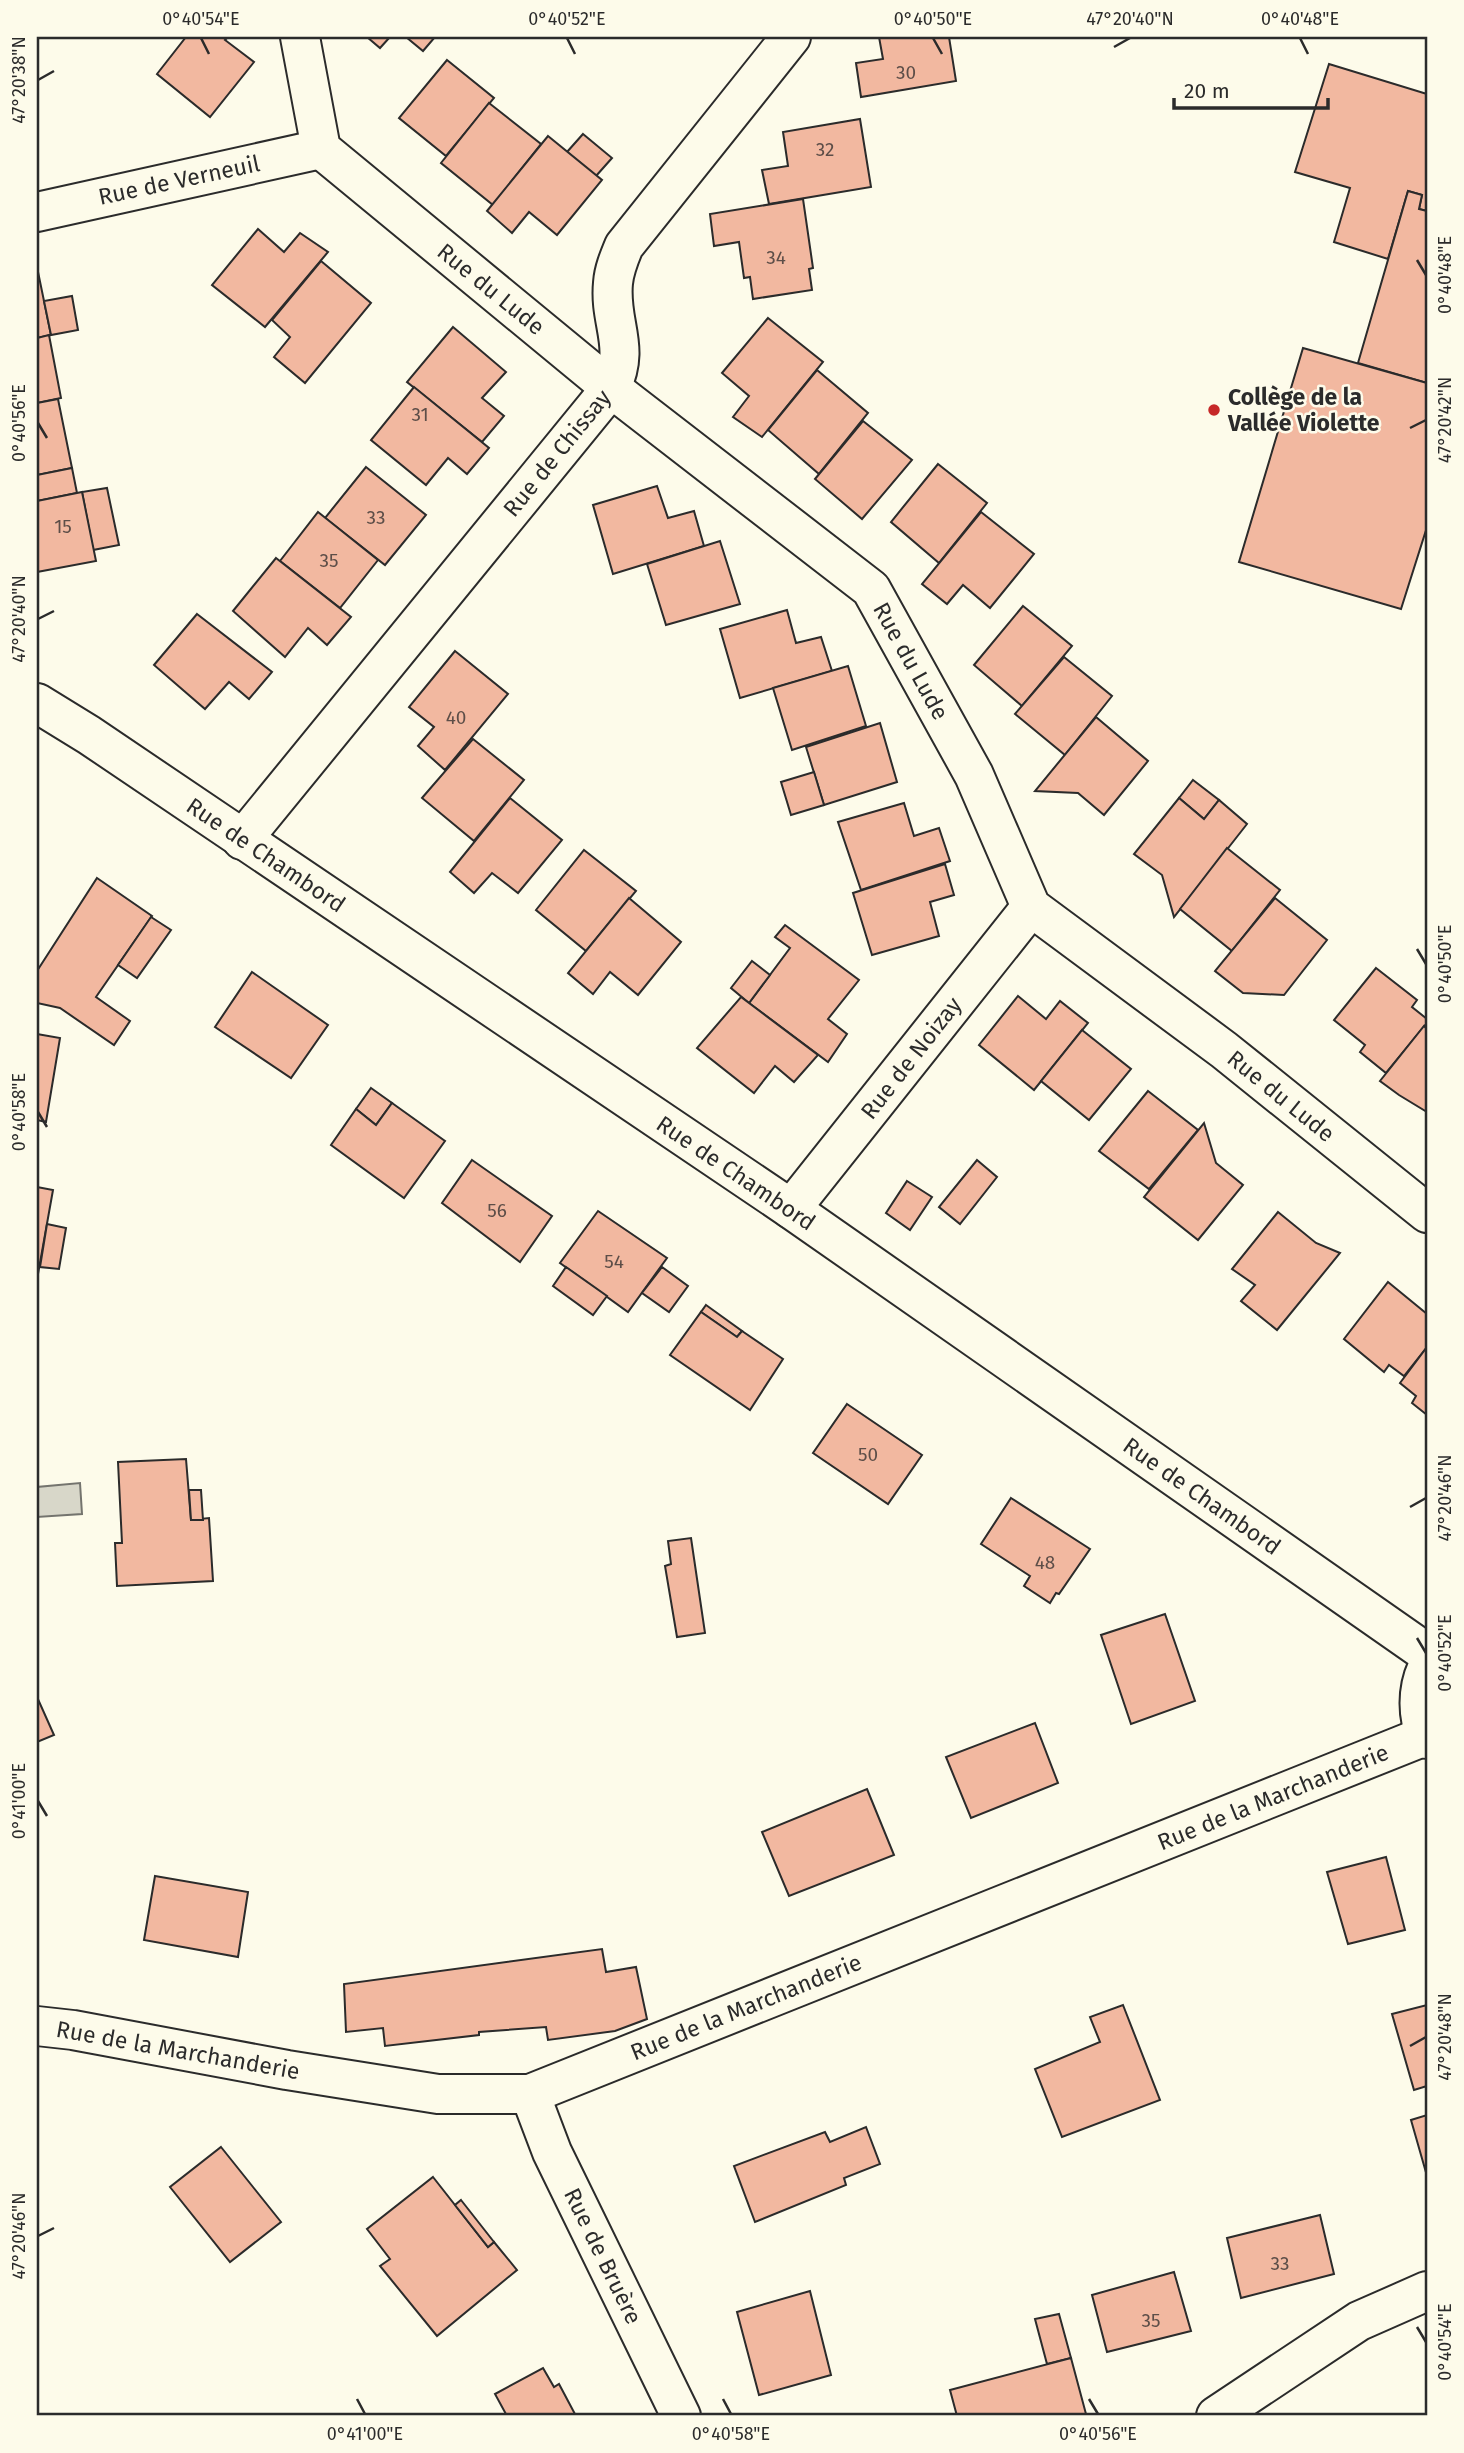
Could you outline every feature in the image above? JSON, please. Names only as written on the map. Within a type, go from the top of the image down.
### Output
[{"type":"street","points":[[300,37],[321,149]]},
{"type":"street","name":"Rue de Chissay","points":[[242,840],[611,388],[619,371],[621,352],[612,286],[615,267],[624,246],[791,37]]},
{"type":"street","name":"Rue de Verneuil","points":[[37,212],[321,149]]},
{"type":"street","name":"Rue du Lude","points":[[321,149],[611,388],[871,589],[974,775],[1031,907],[1224,1051],[1427,1213]]},
{"type":"street","name":"Rue de Chambord","points":[[37,703],[89,735],[790,1209],[1427,1653]]},
{"type":"street","name":"Rue de Noizay","points":[[790,1209],[1031,907]]},
{"type":"street","points":[[1426,1737],[1420,1716],[1419,1696],[1427,1668]]},
{"type":"street","name":"Rue de la Marchanderie","points":[[37,2026],[438,2094],[530,2094],[1426,1737]]},
{"type":"street","name":"Rue de Bruère","points":[[530,2094],[552,2152],[681,2416]]},
{"type":"street","points":[[1216,2416],[1359,2321],[1427,2291]]},
{"type":"shaded area","points":[[80,1483],[82,1514],[37,1517],[37,1487]]},
{"type":"building","points":[[186,37],[228,37],[225,40],[254,62],[210,117],[157,74]]},
{"type":"building","points":[[367,37],[390,37],[380,48]]},
{"type":"building","points":[[406,37],[435,37],[423,51]]},
{"type":"building","points":[[879,37],[949,37],[956,81],[861,97],[856,63],[883,59]]},
{"type":"building","points":[[447,60],[494,98],[446,156],[399,118]]},
{"type":"building","points":[[1329,64],[1427,94],[1427,211],[1419,209],[1422,195],[1408,191],[1388,259],[1334,242],[1350,188],[1295,172]]},
{"type":"building","points":[[489,103],[541,144],[493,205],[441,163]]},
{"type":"building","points":[[860,119],[871,187],[769,204],[762,170],[788,166],[783,132]]},
{"type":"building","points":[[583,134],[612,158],[596,176],[567,152]]},
{"type":"building","points":[[548,136],[602,180],[557,235],[529,212],[512,233],[487,211]]},
{"type":"building","points":[[1408,191],[1422,195],[1419,209],[1427,211],[1427,383],[1358,363]]},
{"type":"building","points":[[803,199],[813,268],[809,269],[812,290],[753,299],[750,277],[744,278],[739,242],[714,246],[710,214]]},
{"type":"building","points":[[258,229],[284,252],[300,233],[328,252],[265,327],[212,285]]},
{"type":"building","points":[[321,261],[371,303],[305,383],[274,357],[290,337],[272,320]]},
{"type":"building","points":[[37,267],[51,335],[37,338]]},
{"type":"building","points":[[72,296],[78,330],[51,335],[44,301]]},
{"type":"building","points":[[768,318],[823,362],[762,437],[733,417],[749,396],[722,373]]},
{"type":"building","points":[[453,327],[506,372],[482,398],[504,416],[482,442],[407,382]]},
{"type":"building","points":[[49,335],[61,398],[37,403],[37,338]]},
{"type":"building","points":[[1303,348],[1427,383],[1427,527],[1401,609],[1239,562]]},
{"type":"building","points":[[817,370],[868,413],[819,474],[768,430]]},
{"type":"building","points":[[414,387],[489,448],[467,474],[448,458],[426,485],[371,440]]},
{"type":"building","points":[[58,399],[72,468],[37,475],[37,403]]},
{"type":"building","points":[[863,421],[912,460],[862,519],[815,479]]},
{"type":"building","points":[[938,464],[987,503],[939,563],[891,522]]},
{"type":"building","points":[[366,467],[426,515],[385,565],[325,518]]},
{"type":"building","points":[[72,468],[77,493],[37,501],[37,475]]},
{"type":"building","points":[[657,486],[668,518],[694,511],[704,546],[613,574],[593,505]]},
{"type":"building","points":[[107,488],[119,545],[93,550],[82,492]]},
{"type":"building","points":[[82,492],[96,561],[37,572],[37,501]]},
{"type":"building","points":[[318,512],[378,560],[340,608],[280,561]]},
{"type":"building","points":[[981,512],[1034,554],[990,608],[963,585],[947,604],[922,584]]},
{"type":"building","points":[[720,541],[740,604],[666,625],[647,564]]},
{"type":"building","points":[[276,558],[351,617],[327,645],[308,628],[285,657],[233,611]]},
{"type":"building","points":[[1023,606],[1072,646],[1022,706],[974,665]]},
{"type":"building","points":[[787,610],[796,643],[821,637],[832,671],[740,698],[720,629]]},
{"type":"building","points":[[197,614],[272,672],[249,699],[229,682],[205,709],[154,665]]},
{"type":"building","points":[[455,651],[508,694],[445,770],[418,746],[434,727],[409,707]]},
{"type":"building","points":[[1064,657],[1112,696],[1065,755],[1015,714]]},
{"type":"building","points":[[848,666],[866,726],[792,750],[773,688]]},
{"type":"building","points":[[1096,717],[1148,761],[1104,815],[1078,793],[1035,791]]},
{"type":"building","points":[[880,723],[897,782],[824,805],[806,747]]},
{"type":"building","points":[[473,739],[524,780],[474,841],[422,798]]},
{"type":"building","points":[[814,772],[824,805],[791,815],[781,782]]},
{"type":"building","points":[[1193,780],[1219,800],[1204,819],[1179,798]]},
{"type":"building","points":[[510,798],[562,840],[518,893],[492,873],[474,893],[450,872]]},
{"type":"building","points":[[1179,798],[1204,819],[1219,800],[1247,824],[1174,917],[1162,875],[1134,854]]},
{"type":"building","points":[[904,803],[914,836],[939,828],[950,861],[861,890],[838,822]]},
{"type":"building","points":[[1227,848],[1280,890],[1232,951],[1180,909]]},
{"type":"building","points":[[584,850],[636,891],[586,951],[536,910]]},
{"type":"building","points":[[945,864],[954,895],[930,902],[939,936],[872,955],[853,893]]},
{"type":"building","points":[[97,878],[152,916],[96,997],[130,1021],[114,1045],[60,1008],[37,1003],[37,971]]},
{"type":"building","points":[[629,898],[681,942],[638,995],[610,972],[593,994],[568,973]]},
{"type":"building","points":[[1275,898],[1327,940],[1284,995],[1243,993],[1215,971]]},
{"type":"building","points":[[151,917],[171,930],[137,978],[118,965]]},
{"type":"building","points":[[785,925],[859,980],[828,1019],[847,1034],[828,1062],[749,1003],[790,948],[775,937]]},
{"type":"building","points":[[752,961],[770,975],[749,1003],[731,988]]},
{"type":"building","points":[[1376,968],[1417,1000],[1412,1007],[1427,1019],[1427,1023],[1386,1073],[1360,1052],[1365,1045],[1334,1020]]},
{"type":"building","points":[[252,972],[328,1025],[291,1078],[215,1027]]},
{"type":"building","points":[[1018,996],[1046,1019],[1060,1001],[1088,1023],[1034,1090],[979,1045]]},
{"type":"building","points":[[741,997],[818,1055],[794,1082],[775,1066],[754,1093],[697,1048]]},
{"type":"building","points":[[1424,1026],[1427,1029],[1427,1112],[1380,1081]]},
{"type":"building","points":[[1082,1030],[1131,1069],[1089,1120],[1041,1081]]},
{"type":"building","points":[[37,1034],[60,1038],[46,1122],[37,1120]]},
{"type":"building","points":[[371,1088],[392,1103],[376,1125],[356,1109]]},
{"type":"building","points":[[1148,1091],[1198,1130],[1149,1189],[1099,1151]]},
{"type":"building","points":[[392,1103],[445,1141],[404,1198],[331,1145],[356,1109],[376,1125]]},
{"type":"building","points":[[1204,1123],[1216,1163],[1243,1185],[1198,1240],[1144,1197]]},
{"type":"building","points":[[472,1160],[552,1216],[520,1262],[442,1203]]},
{"type":"building","points":[[977,1160],[997,1177],[960,1224],[939,1207]]},
{"type":"building","points":[[907,1181],[932,1197],[910,1230],[886,1213]]},
{"type":"building","points":[[37,1187],[53,1190],[38,1274],[37,1274]]},
{"type":"building","points":[[598,1211],[667,1258],[628,1312],[560,1263]]},
{"type":"building","points":[[1278,1212],[1316,1243],[1340,1253],[1277,1330],[1241,1301],[1255,1285],[1232,1269]]},
{"type":"building","points":[[47,1224],[66,1228],[59,1269],[40,1267]]},
{"type":"building","points":[[566,1267],[607,1296],[593,1315],[553,1286]]},
{"type":"building","points":[[662,1267],[688,1286],[669,1312],[642,1293]]},
{"type":"building","points":[[1388,1282],[1427,1314],[1427,1347],[1404,1376],[1389,1365],[1384,1372],[1344,1339]]},
{"type":"building","points":[[706,1305],[742,1331],[737,1337],[701,1312]]},
{"type":"building","points":[[701,1312],[737,1337],[742,1331],[783,1359],[750,1410],[670,1355]]},
{"type":"building","points":[[1427,1347],[1427,1415],[1412,1403],[1416,1396],[1400,1383]]},
{"type":"building","points":[[847,1404],[922,1455],[888,1504],[813,1453]]},
{"type":"building","points":[[186,1459],[191,1520],[209,1518],[213,1581],[117,1586],[115,1543],[122,1543],[118,1462]]},
{"type":"building","points":[[189,1490],[201,1490],[203,1520],[191,1520]]},
{"type":"building","points":[[1011,1498],[1090,1549],[1050,1603],[1024,1586],[1030,1576],[981,1544]]},
{"type":"building","points":[[691,1538],[705,1633],[677,1637],[665,1566],[671,1564],[668,1541]]},
{"type":"building","points":[[1165,1614],[1195,1701],[1131,1724],[1101,1635]]},
{"type":"building","points":[[37,1697],[54,1735],[37,1742]]},
{"type":"building","points":[[1035,1723],[1058,1783],[971,1818],[946,1757]]},
{"type":"building","points":[[867,1789],[894,1855],[789,1896],[762,1832]]},
{"type":"building","points":[[1386,1857],[1405,1930],[1348,1944],[1327,1872]]},
{"type":"building","points":[[155,1876],[248,1892],[238,1957],[144,1940]]},
{"type":"building","points":[[602,1949],[606,1972],[636,1967],[647,2019],[615,2031],[548,2040],[546,2027],[479,2032],[479,2035],[385,2046],[383,2028],[346,2032],[344,1984]]},
{"type":"building","points":[[1123,2005],[1160,2100],[1062,2137],[1035,2069],[1100,2042],[1090,2017]]},
{"type":"building","points":[[1427,2005],[1427,2086],[1414,2090],[1392,2014]]},
{"type":"building","points":[[1427,2115],[1427,2176],[1411,2120]]},
{"type":"building","points":[[866,2127],[880,2164],[844,2178],[846,2185],[755,2222],[734,2166],[825,2132],[830,2142]]},
{"type":"building","points":[[221,2147],[281,2222],[230,2262],[170,2187]]},
{"type":"building","points":[[433,2177],[488,2247],[494,2242],[517,2270],[437,2336],[380,2266],[390,2259],[367,2229]]},
{"type":"building","points":[[461,2200],[494,2242],[488,2247],[455,2205]]},
{"type":"building","points":[[1320,2215],[1334,2274],[1241,2298],[1227,2238]]},
{"type":"building","points":[[1174,2272],[1191,2331],[1107,2352],[1092,2295]]},
{"type":"building","points":[[810,2291],[831,2375],[759,2395],[737,2312]]},
{"type":"building","points":[[1059,2314],[1071,2358],[1047,2364],[1035,2319]]},
{"type":"building","points":[[1071,2358],[1086,2414],[957,2416],[950,2390]]},
{"type":"building","points":[[543,2368],[554,2387],[559,2384],[576,2416],[507,2416],[495,2394]]},
{"type":"place","name":"Collège de la Vallée Violette","points":[[1214,410]]}]
